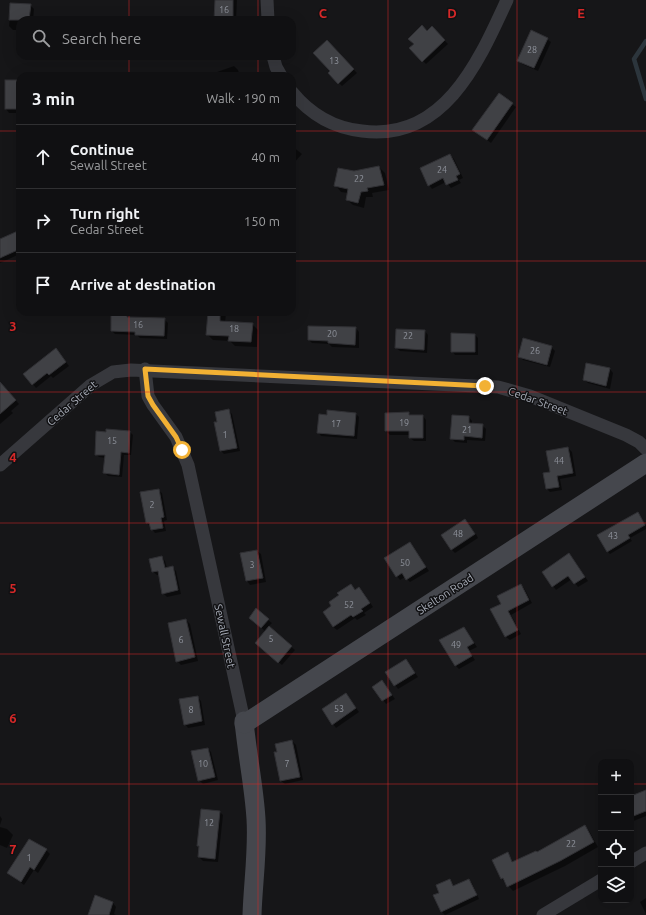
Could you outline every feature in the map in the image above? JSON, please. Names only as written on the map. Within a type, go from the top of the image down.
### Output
[{"type":"street","points":[[267,0],[268,16]]},
{"type":"street","points":[[296,97],[304,106],[329,122],[356,131],[394,131],[408,127],[428,118],[441,108],[462,84],[483,50],[507,0]]},
{"type":"street","points":[[274,60],[279,72]]},
{"type":"street","name":"Cedar Street","points":[[0,465],[99,379],[114,372],[145,369],[498,387],[530,396],[626,435],[639,442],[646,449]]},
{"type":"street","name":"Sewall Street","points":[[145,369],[148,396],[176,437],[188,465],[244,723],[256,819],[256,851],[252,915]]},
{"type":"street","name":"Skelton Road","points":[[244,723],[646,463]]},
{"type":"street","points":[[634,860],[646,853]]},
{"type":"street","points":[[543,915],[598,882]]},
{"type":"building","points":[[215,0],[233,0],[233,16],[214,16]]},
{"type":"building","points":[[10,3],[31,4],[30,16],[16,16],[16,20],[9,20]]},
{"type":"building","points":[[422,25],[427,31],[432,26],[445,40],[422,62],[409,48],[414,44],[408,39]]},
{"type":"building","points":[[531,30],[548,38],[534,68],[517,61]]},
{"type":"building","points":[[327,40],[354,69],[338,84],[328,73],[330,71],[313,53]]},
{"type":"building","points":[[5,80],[16,80],[16,109],[5,109]]},
{"type":"building","points":[[499,93],[513,103],[487,140],[472,130]]},
{"type":"building","points":[[450,154],[460,174],[456,176],[458,180],[446,185],[443,178],[428,186],[420,168]]},
{"type":"building","points":[[379,166],[384,185],[367,188],[368,191],[361,192],[358,203],[346,200],[348,189],[334,186],[338,168],[354,171]]},
{"type":"building","points":[[16,232],[16,251],[0,258],[0,239]]},
{"type":"building","points":[[111,316],[165,318],[164,336],[135,335],[135,332],[111,331]]},
{"type":"building","points":[[208,316],[220,316],[220,321],[253,323],[251,342],[228,341],[229,336],[206,335]]},
{"type":"building","points":[[308,326],[356,327],[355,345],[308,340]]},
{"type":"building","points":[[396,329],[425,330],[424,350],[395,348]]},
{"type":"building","points":[[451,333],[475,334],[475,352],[451,352]]},
{"type":"building","points":[[523,338],[552,346],[547,365],[518,357]]},
{"type":"building","points":[[56,348],[66,362],[49,375],[47,373],[32,385],[23,374]]},
{"type":"building","points":[[586,363],[610,368],[606,386],[583,380]]},
{"type":"building","points":[[0,382],[16,400],[0,414]]},
{"type":"building","points":[[229,409],[237,448],[220,451],[214,422],[217,422],[215,412]]},
{"type":"building","points":[[327,410],[356,413],[354,436],[317,433],[319,414],[327,415]]},
{"type":"building","points":[[409,412],[409,415],[423,415],[423,438],[409,438],[409,431],[385,431],[385,413]]},
{"type":"building","points":[[452,415],[469,416],[469,423],[483,424],[482,438],[464,436],[464,440],[450,439]]},
{"type":"building","points":[[106,429],[130,431],[129,453],[121,452],[119,475],[103,473],[105,455],[95,455],[96,431],[106,432]]},
{"type":"building","points":[[568,447],[573,473],[557,476],[559,487],[546,489],[543,473],[550,472],[546,451]]},
{"type":"building","points":[[159,489],[164,517],[161,518],[163,528],[151,530],[149,523],[146,523],[140,492]]},
{"type":"building","points":[[638,512],[645,525],[628,535],[630,538],[607,552],[597,535]]},
{"type":"building","points":[[465,519],[475,534],[451,550],[441,535]]},
{"type":"building","points":[[410,542],[426,567],[406,580],[402,573],[396,577],[384,558]]},
{"type":"building","points":[[257,550],[263,578],[246,581],[240,553]]},
{"type":"building","points":[[569,553],[585,577],[574,584],[568,576],[552,587],[542,572]]},
{"type":"building","points":[[162,556],[165,568],[173,566],[178,590],[162,594],[158,571],[152,572],[149,559]]},
{"type":"building","points":[[351,584],[355,590],[359,587],[370,603],[361,609],[363,611],[353,617],[351,615],[333,627],[323,612],[331,606],[329,602],[339,595],[337,593]]},
{"type":"building","points":[[521,584],[529,600],[508,611],[518,630],[505,637],[490,609],[501,604],[497,596]]},
{"type":"building","points":[[256,608],[269,619],[261,628],[249,618]]},
{"type":"building","points":[[186,619],[195,657],[176,662],[168,623]]},
{"type":"building","points":[[269,626],[292,646],[278,663],[255,643]]},
{"type":"building","points":[[464,627],[474,643],[467,647],[472,656],[455,666],[439,640]]},
{"type":"building","points":[[406,659],[415,673],[394,686],[385,672]]},
{"type":"building","points":[[382,680],[392,695],[382,701],[372,687]]},
{"type":"building","points":[[346,693],[356,708],[332,725],[322,709]]},
{"type":"building","points":[[198,696],[202,721],[184,725],[179,699]]},
{"type":"building","points":[[292,740],[300,777],[280,781],[274,752],[277,752],[275,744]]},
{"type":"building","points":[[208,748],[215,777],[198,781],[191,751]]},
{"type":"building","points":[[646,790],[646,811],[634,816],[634,795]]},
{"type":"building","points":[[201,809],[220,811],[215,859],[198,857],[199,846],[197,846]]},
{"type":"building","points":[[585,825],[594,842],[560,861],[507,887],[503,878],[501,879],[492,860],[508,852],[512,862],[536,851],[537,852]]},
{"type":"building","points":[[29,839],[47,849],[34,870],[30,867],[21,882],[7,873]]},
{"type":"building","points":[[450,879],[453,886],[469,879],[477,895],[441,912],[433,895],[439,893],[436,885]]},
{"type":"building","points":[[95,895],[113,902],[109,915],[88,915]]},
{"type":"waterway","points":[[646,41],[634,59],[646,99]]},
{"type":"route","points":[[182,450],[176,437],[148,396],[145,369],[485,386]]}]
